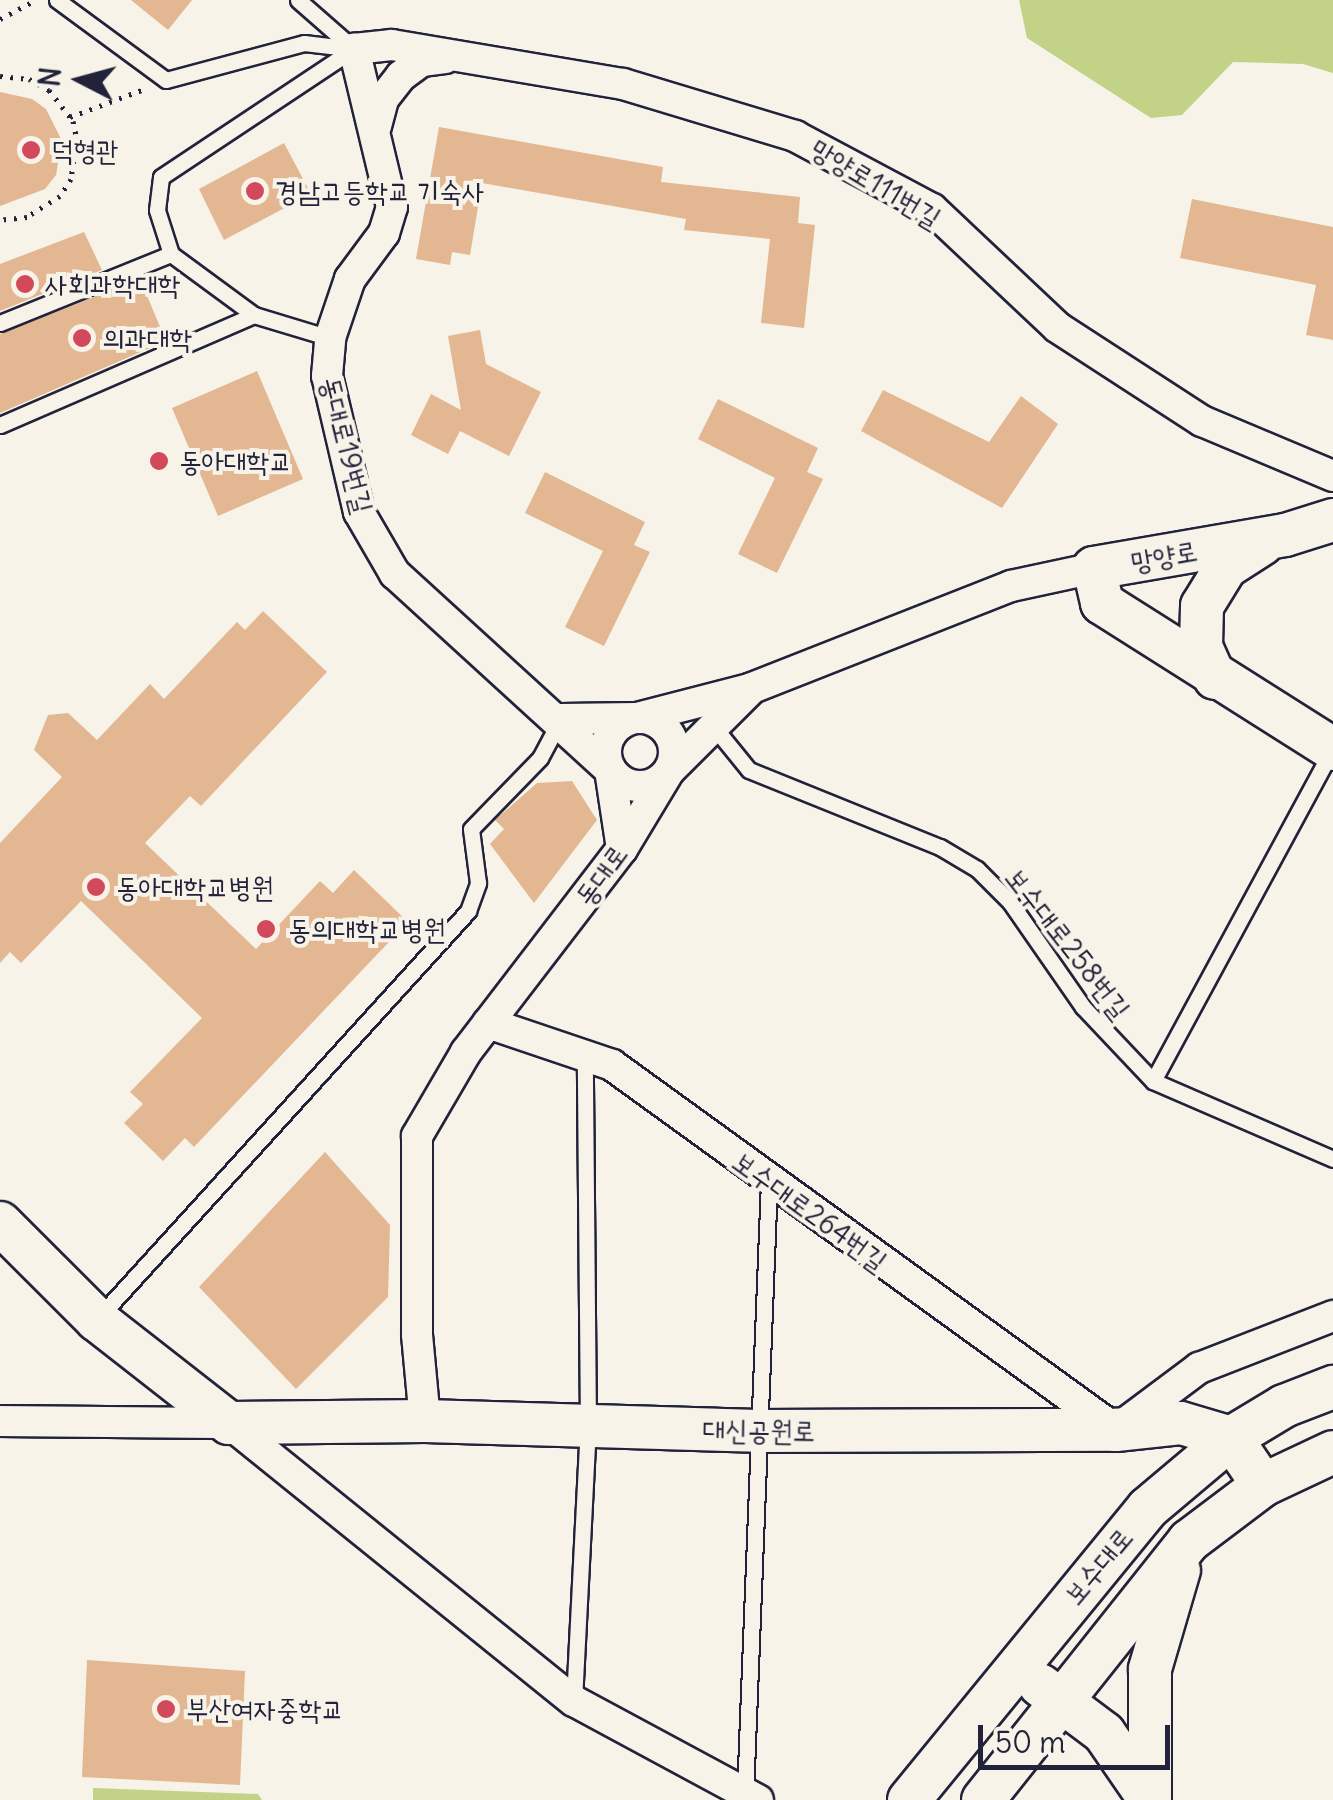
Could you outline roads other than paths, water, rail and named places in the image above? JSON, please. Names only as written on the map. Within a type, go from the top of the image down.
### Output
[{"type":"main road","name":"망양로","points":[[1215,678],[1200,638],[1210,587],[1240,554],[1333,520]]},
{"type":"main road","name":"망양로","points":[[1285,535],[1094,568],[1102,603],[1215,678],[1333,749]]},
{"type":"main road","points":[[0,1223],[97,1320],[229,1424]]},
{"type":"main road","name":"보수대로","points":[[910,1800],[1148,1508],[1231,1438],[1284,1406],[1333,1387]]},
{"type":"main road","name":"대신공원로","points":[[229,1424],[425,1421],[758,1431],[1116,1430],[1181,1422],[1231,1438]]},
{"type":"main road","points":[[1231,1438],[1263,1485]]},
{"type":"main road","name":"보수대로","points":[[983,1800],[1189,1541],[1263,1485],[1333,1452]]},
{"type":"main road","points":[[1150,1800],[1150,1669],[1189,1541]]},
{"type":"main road","points":[[1015,1667],[1104,1732],[1150,1800]]},
{"type":"street","name":"망양로111번길","points":[[354,49],[392,45],[623,84],[795,136],[932,209],[1057,327],[1202,422],[1333,476]]},
{"type":"street","name":"동대로19번길","points":[[354,49],[376,126],[392,206],[384,233],[350,278],[330,338],[327,376],[358,512],[395,574],[532,703],[561,720],[610,770]]},
{"type":"street","points":[[376,126],[383,99],[400,76],[422,61],[460,56]]},
{"type":"street","name":"동대로","points":[[425,1421],[417,1334],[417,1136],[488,1023],[622,849],[669,771],[752,688],[1011,586],[1094,568]]},
{"type":"street","points":[[622,849],[609,736],[636,718],[752,688]]},
{"type":"street","points":[[561,720],[652,719],[673,741],[669,771],[639,787],[610,770]]},
{"type":"street","name":"보수대로264번길","points":[[488,1023],[586,1061],[612,1066],[1116,1430]]},
{"type":"street","points":[[1116,1430],[1199,1368],[1333,1316]]},
{"type":"street","name":"대신공원로","points":[[0,1421],[229,1424]]},
{"type":"street","points":[[229,1424],[574,1701],[752,1797]]},
{"type":"lane","points":[[57,0],[166,80],[304,43],[354,49]]},
{"type":"lane","points":[[298,0],[354,49]]},
{"type":"lane","points":[[330,338],[254,315],[171,254],[157,210],[161,177],[354,49]]},
{"type":"lane","points":[[0,323],[171,254]]},
{"type":"lane","points":[[0,425],[254,315]]},
{"type":"lane","points":[[97,1320],[468,911],[478,883],[471,829],[540,758],[561,720]]},
{"type":"lane","name":"보수대로258번길","points":[[714,727],[749,770],[940,847],[976,869],[1010,902],[1084,1008],[1153,1082],[1333,1159]]},
{"type":"lane","points":[[1153,1082],[1333,749]]},
{"type":"lane","points":[[574,1701],[588,1426],[586,1061]]},
{"type":"lane","points":[[752,1797],[758,1431],[769,1182]]},
{"type":"place","name":"덕형관","points":[[31,150]]},
{"type":"place","name":"경남고등학교 기숙사","points":[[255,191]]},
{"type":"place","name":"사회과학대학","points":[[25,284]]},
{"type":"place","name":"의과대학","points":[[82,338]]},
{"type":"place","name":"동아대학교","points":[[159,461]]},
{"type":"place","name":"동아대학교병원","points":[[96,887]]},
{"type":"place","name":"동의대학교병원","points":[[266,929]]},
{"type":"place","name":"부산여자중학교","points":[[166,1709]]}]
